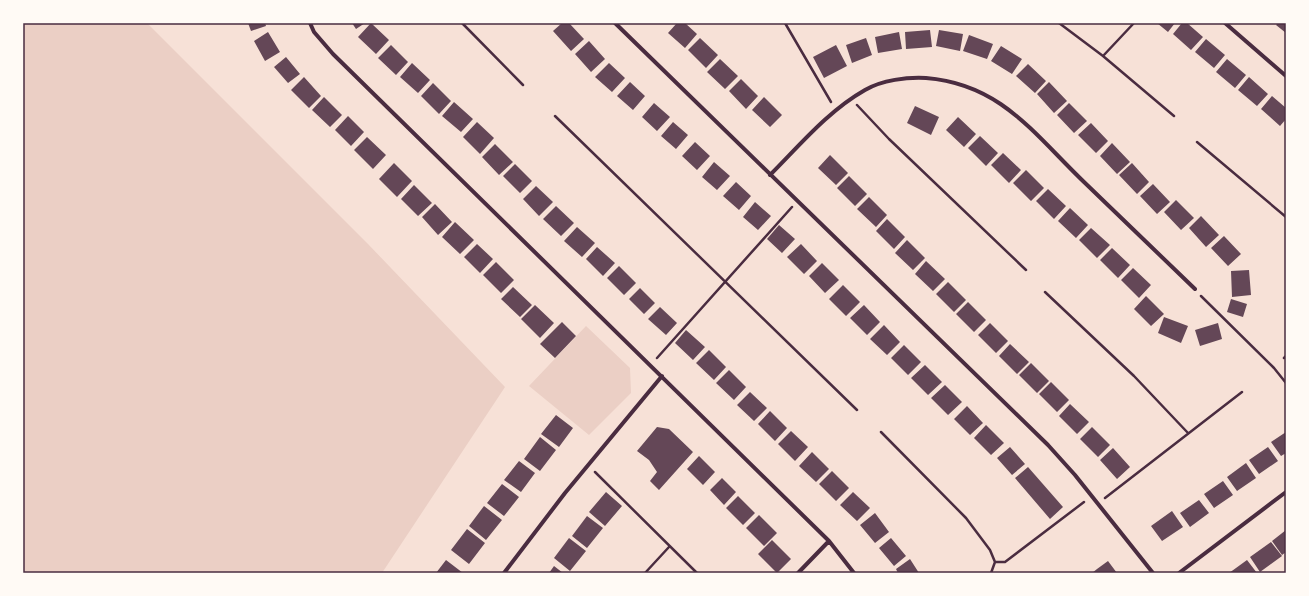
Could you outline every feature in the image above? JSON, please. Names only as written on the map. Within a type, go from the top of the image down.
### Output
[{"type":"street","points":[[310,23],[314,32],[333,54],[829,541],[854,573]]},
{"type":"street","points":[[615,23],[1048,445],[1075,475],[1153,573]]},
{"type":"street","points":[[1225,23],[1286,76]]},
{"type":"street","points":[[770,175],[836,109],[866,90],[889,82],[915,78],[952,81],[986,94],[1003,105],[1042,139],[1081,179],[1195,289]]},
{"type":"street","points":[[504,573],[588,465],[662,376]]},
{"type":"street","points":[[1179,573],[1286,492]]},
{"type":"street","points":[[798,573],[829,541]]},
{"type":"path","points":[[462,23],[523,85]]},
{"type":"path","points":[[785,23],[836,109]]},
{"type":"path","points":[[1059,23],[1103,56],[1174,116]]},
{"type":"path","points":[[1103,56],[1134,23]]},
{"type":"path","points":[[852,99],[889,139],[1026,270]]},
{"type":"path","points":[[555,116],[857,410]]},
{"type":"path","points":[[1197,142],[1286,217]]},
{"type":"path","points":[[651,365],[797,201]]},
{"type":"path","points":[[1195,289],[1274,368],[1286,383]]},
{"type":"path","points":[[1045,292],[1134,376],[1188,433]]},
{"type":"path","points":[[1097,504],[1242,392]]},
{"type":"path","points":[[881,432],[966,518],[990,550],[995,562],[991,573]]},
{"type":"path","points":[[588,465],[668,547],[697,573]]},
{"type":"path","points":[[995,562],[1005,562],[1091,497]]},
{"type":"path","points":[[645,573],[668,547]]},
{"type":"shaded area","points":[[23,23],[147,23],[368,244],[505,387],[382,573],[23,573]]},
{"type":"shaded area","points":[[586,326],[630,368],[631,393],[589,435],[529,386]]},
{"type":"building","points":[[248,23],[265,23],[266,26],[251,31]]},
{"type":"building","points":[[352,23],[365,23],[356,29]]},
{"type":"building","points":[[371,23],[389,40],[376,54],[358,37]]},
{"type":"building","points":[[562,23],[569,23],[584,39],[571,51],[553,31]]},
{"type":"building","points":[[677,23],[685,23],[697,34],[685,48],[668,33]]},
{"type":"building","points":[[1157,23],[1175,23],[1168,32]]},
{"type":"building","points":[[1182,23],[1187,23],[1203,37],[1191,50],[1173,34]]},
{"type":"building","points":[[1278,23],[1286,23],[1286,33],[1276,25]]},
{"type":"building","points":[[930,30],[932,47],[906,49],[905,32]]},
{"type":"building","points":[[939,30],[963,34],[960,51],[936,46]]},
{"type":"building","points":[[268,32],[280,52],[265,61],[254,41]]},
{"type":"building","points":[[899,32],[902,49],[878,53],[875,37]]},
{"type":"building","points":[[969,35],[993,44],[987,59],[963,51]]},
{"type":"building","points":[[700,38],[718,55],[706,68],[688,50]]},
{"type":"building","points":[[866,38],[872,55],[852,63],[846,45]]},
{"type":"building","points":[[1206,39],[1225,55],[1214,68],[1195,52]]},
{"type":"building","points":[[589,41],[605,59],[591,72],[575,54]]},
{"type":"building","points":[[391,45],[408,62],[396,75],[378,58]]},
{"type":"building","points":[[836,45],[847,66],[824,78],[813,57]]},
{"type":"building","points":[[1001,46],[1022,59],[1012,74],[991,61]]},
{"type":"building","points":[[286,57],[300,74],[288,83],[274,67]]},
{"type":"building","points":[[720,59],[738,76],[725,89],[707,72]]},
{"type":"building","points":[[1227,59],[1246,75],[1235,88],[1216,72]]},
{"type":"building","points":[[412,63],[430,80],[418,93],[400,77]]},
{"type":"building","points":[[609,63],[625,78],[612,92],[595,77]]},
{"type":"building","points":[[1028,64],[1046,81],[1035,93],[1016,76]]},
{"type":"building","points":[[304,77],[321,96],[309,108],[291,90]]},
{"type":"building","points":[[1249,77],[1268,94],[1257,106],[1238,90]]},
{"type":"building","points":[[741,79],[758,96],[746,109],[729,91]]},
{"type":"building","points":[[630,82],[645,96],[633,110],[617,96]]},
{"type":"building","points":[[1049,82],[1067,101],[1054,113],[1037,94]]},
{"type":"building","points":[[433,83],[451,101],[439,114],[421,96]]},
{"type":"building","points":[[1272,96],[1286,108],[1286,119],[1280,126],[1261,109]]},
{"type":"building","points":[[324,97],[342,115],[330,127],[312,110]]},
{"type":"building","points":[[764,97],[782,115],[770,127],[752,110]]},
{"type":"building","points":[[454,102],[473,119],[461,132],[442,116]]},
{"type":"building","points":[[654,103],[670,117],[657,131],[642,117]]},
{"type":"building","points":[[1069,103],[1087,121],[1074,133],[1057,115]]},
{"type":"building","points":[[915,106],[939,117],[931,135],[907,123]]},
{"type":"building","points":[[348,116],[364,132],[351,146],[335,130]]},
{"type":"building","points":[[958,117],[976,134],[964,147],[946,130]]},
{"type":"building","points":[[477,122],[494,138],[480,154],[463,137]]},
{"type":"building","points":[[673,122],[688,135],[676,149],[661,136]]},
{"type":"building","points":[[1091,123],[1108,141],[1096,153],[1078,135]]},
{"type":"building","points":[[980,136],[998,153],[986,166],[968,148]]},
{"type":"building","points":[[367,137],[386,155],[373,169],[354,150]]},
{"type":"building","points":[[695,142],[710,156],[697,170],[682,156]]},
{"type":"building","points":[[1112,143],[1130,162],[1117,174],[1100,156]]},
{"type":"building","points":[[495,144],[513,162],[499,175],[482,157]]},
{"type":"building","points":[[1003,153],[1021,170],[1009,183],[991,165]]},
{"type":"building","points":[[830,155],[848,173],[836,185],[818,168]]},
{"type":"building","points":[[714,162],[730,176],[717,190],[702,177]]},
{"type":"building","points":[[394,163],[412,181],[397,197],[379,179]]},
{"type":"building","points":[[1132,163],[1149,182],[1137,194],[1119,175]]},
{"type":"building","points":[[515,164],[532,181],[520,193],[503,176]]},
{"type":"building","points":[[1026,170],[1044,188],[1031,201],[1013,183]]},
{"type":"building","points":[[849,176],[867,194],[855,206],[837,188]]},
{"type":"building","points":[[736,182],[751,196],[739,210],[723,196]]},
{"type":"building","points":[[1153,184],[1170,202],[1157,214],[1140,196]]},
{"type":"building","points":[[414,185],[432,203],[418,216],[401,199]]},
{"type":"building","points":[[536,186],[553,202],[539,216],[523,199]]},
{"type":"building","points":[[1048,189],[1066,206],[1054,219],[1036,201]]},
{"type":"building","points":[[869,197],[887,215],[876,227],[857,209]]},
{"type":"building","points":[[1176,200],[1194,218],[1181,230],[1164,212]]},
{"type":"building","points":[[755,202],[771,216],[758,230],[743,217]]},
{"type":"building","points":[[435,204],[452,222],[438,235],[422,217]]},
{"type":"building","points":[[556,206],[574,223],[561,236],[543,219]]},
{"type":"building","points":[[1070,208],[1088,225],[1076,238],[1058,221]]},
{"type":"building","points":[[1201,216],[1219,235],[1206,247],[1189,228]]},
{"type":"building","points":[[887,219],[905,237],[894,249],[876,231]]},
{"type":"building","points":[[455,222],[474,240],[460,254],[442,237]]},
{"type":"building","points":[[779,225],[795,239],[782,253],[767,239]]},
{"type":"building","points":[[577,227],[595,243],[582,257],[564,241]]},
{"type":"building","points":[[1091,228],[1110,245],[1097,258],[1079,240]]},
{"type":"building","points":[[1224,236],[1241,254],[1228,266],[1211,248]]},
{"type":"building","points":[[907,240],[925,258],[913,270],[895,253]]},
{"type":"building","points":[[477,244],[493,259],[480,273],[464,257]]},
{"type":"building","points":[[801,244],[817,261],[804,274],[787,257]]},
{"type":"building","points":[[597,247],[615,263],[603,276],[586,259]]},
{"type":"building","points":[[1112,248],[1130,265],[1118,278],[1100,260]]},
{"type":"building","points":[[926,261],[945,279],[933,291],[915,274]]},
{"type":"building","points":[[496,262],[514,280],[501,293],[483,275]]},
{"type":"building","points":[[822,263],[839,280],[825,293],[809,276]]},
{"type":"building","points":[[619,266],[636,283],[624,295],[607,278]]},
{"type":"building","points":[[1133,268],[1151,285],[1139,298],[1121,280]]},
{"type":"building","points":[[1249,270],[1251,295],[1232,297],[1231,271]]},
{"type":"building","points":[[948,282],[966,300],[954,312],[936,294]]},
{"type":"building","points":[[843,285],[860,302],[846,316],[829,299]]},
{"type":"building","points":[[513,287],[532,305],[520,317],[501,299]]},
{"type":"building","points":[[640,288],[655,303],[644,314],[629,299]]},
{"type":"building","points":[[1146,296],[1164,314],[1151,326],[1134,309]]},
{"type":"building","points":[[1231,299],[1247,304],[1243,317],[1227,312]]},
{"type":"building","points":[[968,302],[986,320],[974,332],[956,314]]},
{"type":"building","points":[[535,305],[554,323],[540,338],[521,319]]},
{"type":"building","points":[[864,305],[880,322],[867,335],[850,318]]},
{"type":"building","points":[[660,307],[677,323],[666,335],[648,319]]},
{"type":"building","points":[[1164,317],[1188,326],[1181,343],[1158,333]]},
{"type":"building","points":[[562,322],[576,336],[555,358],[540,344]]},
{"type":"building","points":[[990,323],[1008,341],[996,353],[978,335]]},
{"type":"building","points":[[1218,323],[1222,339],[1200,346],[1195,330]]},
{"type":"building","points":[[884,325],[900,342],[887,355],[870,339]]},
{"type":"building","points":[[686,330],[705,347],[693,360],[675,343]]},
{"type":"building","points":[[1010,344],[1029,362],[1017,374],[999,356]]},
{"type":"building","points":[[904,345],[921,362],[908,375],[891,358]]},
{"type":"building","points":[[709,350],[726,367],[714,380],[696,363]]},
{"type":"building","points":[[1031,363],[1049,381],[1037,393],[1019,375]]},
{"type":"building","points":[[925,365],[942,382],[928,395],[911,378]]},
{"type":"building","points":[[729,370],[746,387],[734,400],[716,383]]},
{"type":"building","points":[[1051,382],[1069,400],[1057,412],[1039,394]]},
{"type":"building","points":[[945,385],[962,402],[948,415],[931,398]]},
{"type":"building","points":[[750,392],[767,408],[754,421],[737,405]]},
{"type":"building","points":[[1070,404],[1089,422],[1077,434],[1059,416]]},
{"type":"building","points":[[967,406],[983,423],[970,435],[954,419]]},
{"type":"building","points":[[770,411],[787,428],[775,441],[758,424]]},
{"type":"building","points":[[556,415],[573,428],[559,447],[541,434]]},
{"type":"building","points":[[986,425],[1004,443],[991,455],[974,438]]},
{"type":"building","points":[[657,427],[669,429],[693,452],[659,490],[650,481],[657,472],[649,460],[637,451]]},
{"type":"building","points":[[1092,427],[1110,445],[1098,457],[1080,439]]},
{"type":"building","points":[[791,431],[808,447],[795,461],[778,444]]},
{"type":"building","points":[[1286,432],[1286,453],[1281,456],[1271,442]]},
{"type":"building","points":[[540,437],[556,450],[540,471],[524,459]]},
{"type":"building","points":[[1010,447],[1025,464],[1012,475],[997,458]]},
{"type":"building","points":[[1268,447],[1278,461],[1259,474],[1249,460]]},
{"type":"building","points":[[1113,448],[1130,467],[1117,479],[1100,460]]},
{"type":"building","points":[[812,452],[829,469],[816,482],[799,466]]},
{"type":"building","points":[[699,456],[715,472],[703,485],[687,469]]},
{"type":"building","points":[[519,461],[535,473],[521,492],[504,480]]},
{"type":"building","points":[[1246,463],[1256,478],[1237,491],[1227,477]]},
{"type":"building","points":[[1028,467],[1063,507],[1050,519],[1015,478]]},
{"type":"building","points":[[832,471],[849,488],[836,501],[819,484]]},
{"type":"building","points":[[722,478],[736,492],[724,505],[710,490]]},
{"type":"building","points":[[1223,481],[1233,495],[1214,508],[1204,494]]},
{"type":"building","points":[[502,484],[519,497],[504,516],[487,503]]},
{"type":"building","points":[[606,492],[622,506],[605,526],[589,512]]},
{"type":"building","points":[[853,492],[870,508],[857,521],[840,505]]},
{"type":"building","points":[[738,496],[755,513],[743,525],[726,508]]},
{"type":"building","points":[[1199,500],[1209,513],[1190,527],[1180,513]]},
{"type":"building","points":[[484,506],[502,520],[486,540],[469,526]]},
{"type":"building","points":[[1172,511],[1183,527],[1162,541],[1151,526]]},
{"type":"building","points":[[875,513],[889,532],[875,543],[860,525]]},
{"type":"building","points":[[759,515],[777,533],[764,546],[746,528]]},
{"type":"building","points":[[587,516],[603,528],[587,548],[572,536]]},
{"type":"building","points":[[467,529],[485,543],[469,564],[451,550]]},
{"type":"building","points":[[1286,530],[1286,552],[1282,555],[1272,541]]},
{"type":"building","points":[[569,538],[586,551],[570,571],[554,558]]},
{"type":"building","points":[[891,538],[906,556],[894,566],[879,548]]},
{"type":"building","points":[[772,540],[791,559],[777,573],[758,554]]},
{"type":"building","points":[[1271,542],[1282,556],[1260,572],[1250,557]]},
{"type":"building","points":[[910,559],[919,573],[898,573],[896,569]]},
{"type":"building","points":[[446,560],[463,573],[436,573]]},
{"type":"building","points":[[1247,560],[1257,573],[1229,573],[1236,568]]},
{"type":"building","points":[[1108,561],[1117,573],[1092,573],[1097,569]]},
{"type":"building","points":[[554,566],[563,573],[549,573]]}]
